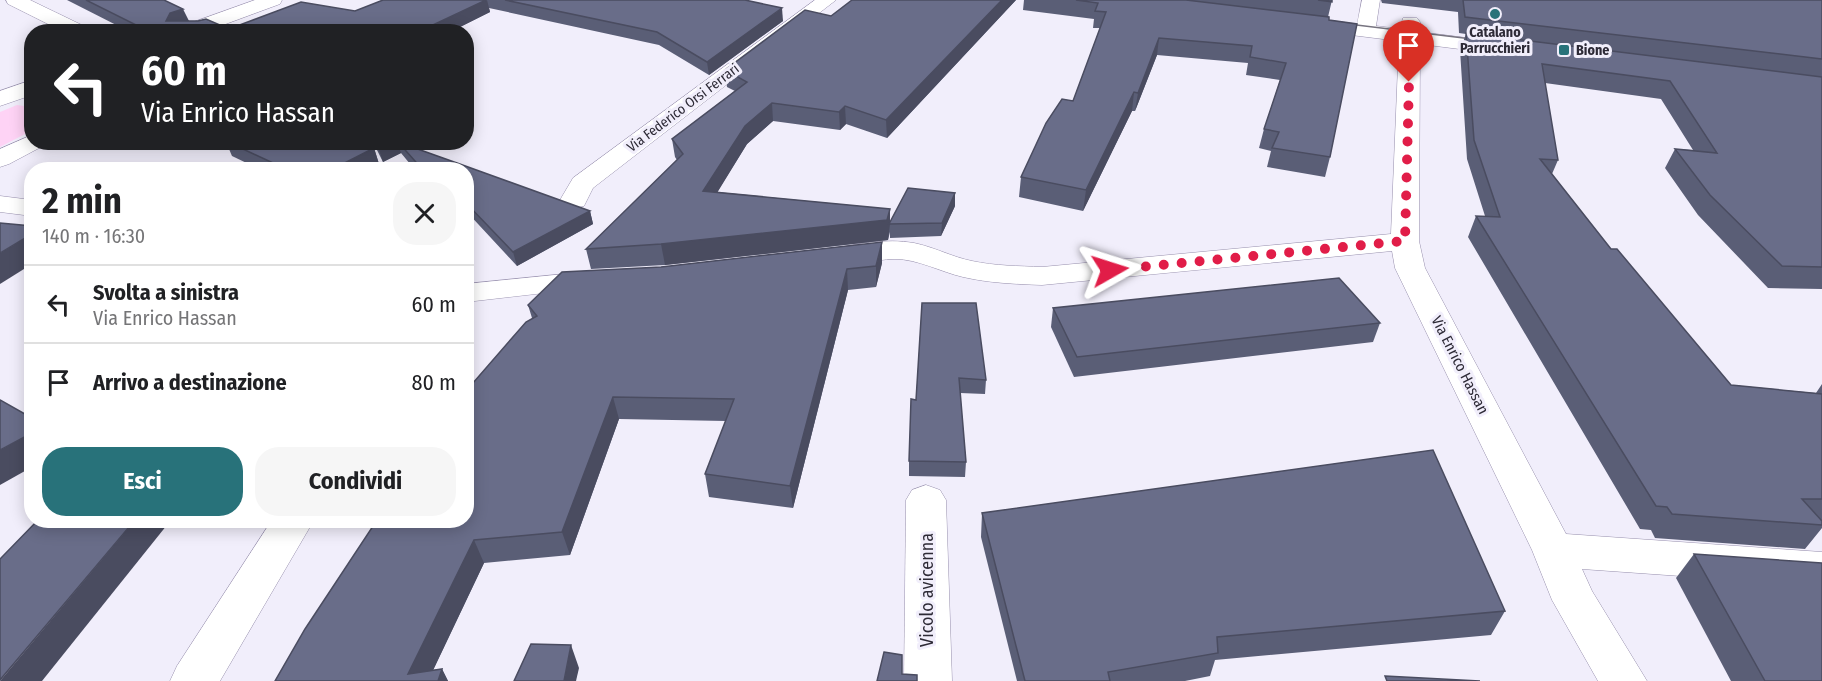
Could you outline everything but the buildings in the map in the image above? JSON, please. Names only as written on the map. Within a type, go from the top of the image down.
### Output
[{"type":"street","points":[[15,0],[64,24]]},
{"type":"street","points":[[206,24],[273,0]]},
{"type":"street","name":"Via Federico Orsi Ferrari","points":[[574,200],[582,184],[827,0]]},
{"type":"street","points":[[1304,9],[1368,16],[1410,29],[1522,43]]},
{"type":"street","points":[[1287,21],[1368,16]]},
{"type":"street","name":"Via Enrico Hassan","points":[[1410,29],[1405,241],[1410,268],[1553,550],[1574,600],[1623,681]]},
{"type":"street","points":[[0,159],[24,146]]},
{"type":"street","points":[[0,204],[24,207]]},
{"type":"street","points":[[814,259],[895,250],[913,252],[965,269],[996,274],[1042,276],[1405,241]]},
{"type":"street","points":[[474,292],[558,282],[617,279]]},
{"type":"street","name":"Vicolo avicenna","points":[[926,500],[928,681]]},
{"type":"street","points":[[194,681],[289,528]]},
{"type":"street","points":[[1553,550],[1822,569]]},
{"type":"shaded area","points":[[17,105],[24,106],[24,135],[0,147],[0,112]]},
{"type":"tram line","points":[[1340,23],[1480,40]]},
{"type":"place","name":"Catalano Parrucchieri","points":[[1495,14]]},
{"type":"place","name":"Bione","points":[[1564,50]]},
{"type":"route","points":[[1110,270],[1405,241],[1409,82]]}]
